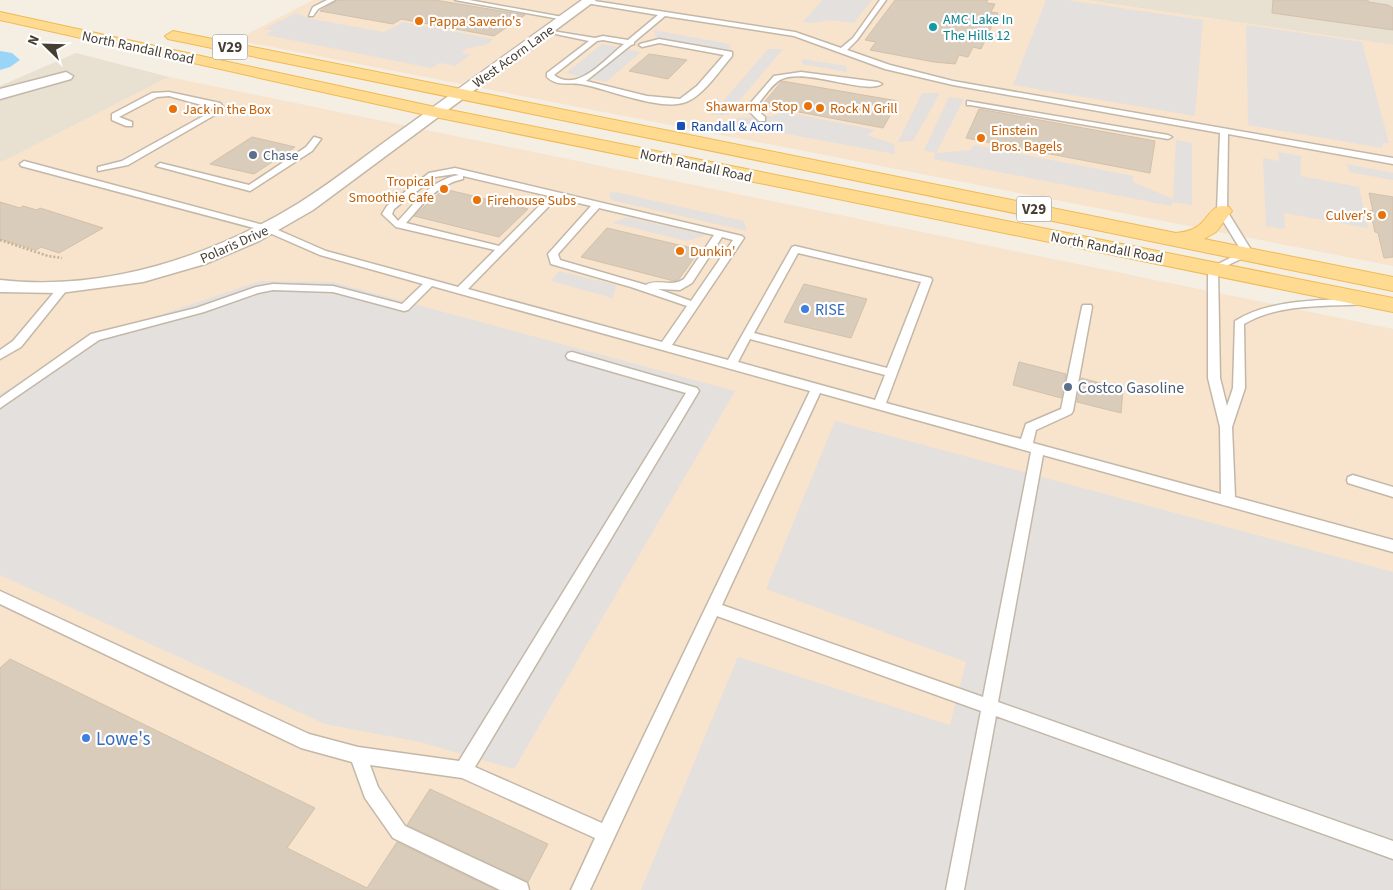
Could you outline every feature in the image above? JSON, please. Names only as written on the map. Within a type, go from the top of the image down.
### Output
[{"type":"main road","name":"North Randall Road","points":[[0,2],[77,17]]},
{"type":"main road","name":"North Randall Road","points":[[0,16],[435,112],[1382,303]]},
{"type":"main road","name":"North Randall Road","points":[[161,33],[1393,284]]},
{"type":"main road","points":[[1179,239],[1196,236],[1212,227],[1222,211]]},
{"type":"street","name":"West Acorn Lane","points":[[435,112],[589,1]]},
{"type":"street","points":[[0,94],[35,82],[66,76]]},
{"type":"street","name":"Polaris Drive","points":[[0,286],[15,288],[65,286],[148,276],[195,262],[268,229],[307,206],[435,112]]},
{"type":"lane","points":[[311,14],[315,8],[332,0]]},
{"type":"lane","points":[[458,0],[565,18]]},
{"type":"lane","points":[[842,50],[855,39],[883,0]]},
{"type":"lane","points":[[589,1],[795,34],[888,67],[928,78],[1393,161]]},
{"type":"lane","points":[[579,81],[586,78],[664,13]]},
{"type":"lane","points":[[548,31],[595,40]]},
{"type":"lane","points":[[603,38],[628,42],[642,45],[659,41],[729,54],[692,95],[682,101],[664,101],[592,86],[579,81],[558,81],[550,75],[595,40],[603,38]]},
{"type":"lane","points":[[762,119],[751,108],[777,78],[783,76],[799,74],[861,84],[878,84]]},
{"type":"lane","points":[[100,169],[125,163],[139,156],[221,108],[217,105],[169,94],[155,95],[115,116],[116,120],[129,124]]},
{"type":"lane","points":[[970,103],[1168,138]]},
{"type":"lane","points":[[1224,132],[1222,211],[1248,253],[1213,269],[1214,378],[1226,427],[1228,501]]},
{"type":"lane","points":[[160,166],[250,188],[309,149],[317,139]]},
{"type":"lane","points":[[24,164],[268,229],[323,253],[1393,546]]},
{"type":"lane","points":[[501,249],[399,225],[389,220],[387,214],[390,208],[432,175],[455,170],[739,238],[666,346]]},
{"type":"lane","points":[[399,225],[425,196],[447,178],[467,177],[495,180]]},
{"type":"lane","points":[[461,290],[556,194]]},
{"type":"lane","points":[[597,204],[554,254],[553,259],[559,265],[641,287],[693,305]]},
{"type":"lane","points":[[641,287],[680,287],[688,281],[720,233]]},
{"type":"lane","points":[[731,364],[795,249],[927,280],[879,405]]},
{"type":"lane","points":[[0,404],[95,337],[200,310],[256,290],[273,287],[333,289],[404,308],[431,282]]},
{"type":"lane","points":[[0,355],[17,344],[65,286]]},
{"type":"lane","points":[[1226,427],[1239,388],[1239,323],[1250,314],[1273,309],[1382,303]]},
{"type":"lane","points":[[955,890],[991,706],[1032,446],[1030,427],[1067,411],[1086,307]]},
{"type":"lane","points":[[748,335],[891,373]]},
{"type":"lane","points":[[463,770],[693,391],[572,356]]},
{"type":"lane","points":[[580,890],[817,388]]},
{"type":"lane","points":[[1353,480],[1393,492]]},
{"type":"lane","points":[[0,597],[307,742],[358,755],[463,770],[606,834]]},
{"type":"lane","points":[[713,608],[1393,850]]},
{"type":"lane","points":[[358,755],[371,792],[399,832],[520,890]]},
{"type":"path","points":[[0,240],[48,256],[62,258]]},
{"type":"shaded area","points":[[313,0],[1085,0],[1393,45],[1393,266],[236,40]]},
{"type":"shaded area","points":[[822,0],[872,0],[854,23],[831,20],[812,23],[803,22]]},
{"type":"shaded area","points":[[1046,0],[1066,0],[1203,20],[1195,116],[1013,85]]},
{"type":"shaded area","points":[[1085,0],[1393,0],[1393,45]]},
{"type":"shaded area","points":[[296,13],[312,19],[384,32],[403,22],[493,39],[488,44],[466,49],[462,53],[470,55],[455,66],[440,63],[431,68],[266,35],[273,30],[264,29]]},
{"type":"shaded area","points":[[1246,25],[1362,42],[1389,143],[1383,143],[1382,148],[1248,125]]},
{"type":"shaded area","points":[[653,30],[729,44],[732,51],[656,37]]},
{"type":"shaded area","points":[[602,44],[641,52],[606,82],[566,73]]},
{"type":"shaded area","points":[[768,49],[783,49],[727,115],[711,115]]},
{"type":"shaded area","points":[[76,53],[169,77],[0,163],[0,86]]},
{"type":"shaded area","points":[[803,59],[846,66],[847,72],[802,64]]},
{"type":"shaded area","points":[[169,77],[1393,329],[1393,890],[0,890],[0,163]]},
{"type":"shaded area","points":[[922,93],[940,93],[913,141],[898,142]]},
{"type":"shaded area","points":[[949,97],[964,99],[936,153],[971,150],[974,145],[1133,176],[1133,182],[1173,199],[1176,140],[1192,143],[1192,205],[1173,202],[1171,206],[934,159],[935,153],[924,150]]},
{"type":"shaded area","points":[[785,112],[875,130],[867,135],[894,144],[895,154],[739,125],[736,118],[772,116]]},
{"type":"shaded area","points":[[1278,152],[1301,156],[1300,176],[1359,187],[1368,228],[1284,213],[1285,229],[1266,226],[1263,158],[1279,161]]},
{"type":"shaded area","points":[[1347,164],[1393,173],[1393,180],[1349,172]]},
{"type":"shaded area","points":[[615,192],[744,221],[747,231],[611,200],[609,193]]},
{"type":"shaded area","points":[[626,217],[706,235],[687,241],[613,223]]},
{"type":"shaded area","points":[[559,271],[616,285],[613,298],[551,281]]},
{"type":"shaded area","points":[[260,281],[333,282],[735,391],[514,769],[420,742],[325,724],[0,575],[0,394],[95,337]]},
{"type":"shaded area","points":[[835,421],[1393,572],[1393,890],[641,890],[738,657],[950,725],[966,662],[766,589]]},
{"type":"water","points":[[0,51],[12,53],[20,60],[10,67],[0,70]]},
{"type":"building","points":[[337,0],[435,0],[525,15],[494,36],[401,19],[393,24],[320,11]]},
{"type":"building","name":"AMC Lake In The Hills 12","points":[[895,0],[988,0],[986,3],[995,4],[991,12],[998,13],[981,49],[973,47],[968,57],[959,55],[955,64],[934,62],[870,50],[876,42],[865,40]]},
{"type":"building","points":[[1273,0],[1368,0],[1368,2],[1388,5],[1393,8],[1393,30],[1272,13]]},
{"type":"building","points":[[649,54],[687,60],[668,79],[629,71]]},
{"type":"building","points":[[782,81],[898,101],[883,128],[762,105]]},
{"type":"building","points":[[979,109],[1155,141],[1150,173],[966,138]]},
{"type":"building","name":"Chase","points":[[252,137],[295,147],[254,174],[210,164]]},
{"type":"building","points":[[444,189],[528,209],[499,237],[414,216]]},
{"type":"building","name":"Culver's","points":[[1369,193],[1393,197],[1393,257],[1384,258],[1378,233],[1375,232],[1370,210],[1373,211]]},
{"type":"building","points":[[0,202],[20,208],[23,206],[37,210],[40,208],[103,228],[59,253],[41,247],[36,250],[0,239]]},
{"type":"building","points":[[607,228],[700,250],[679,279],[674,281],[581,257]]},
{"type":"building","points":[[804,284],[867,299],[851,338],[784,322]]},
{"type":"building","points":[[1019,362],[1066,374],[1061,398],[1013,385]]},
{"type":"building","points":[[1081,378],[1123,389],[1121,413],[1077,402]]},
{"type":"building","name":"Lowe's","points":[[10,659],[315,808],[287,848],[367,888],[397,842],[496,890],[0,890],[0,668]]},
{"type":"building","points":[[430,789],[548,844],[528,882],[407,825]]},
{"type":"place","name":"Pappa Saverio's","points":[[419,21]]},
{"type":"place","name":"AMC Lake In The Hills 12","points":[[933,27]]},
{"type":"place","name":"Shawarma Stop","points":[[808,106]]},
{"type":"place","name":"Rock N Grill","points":[[820,108]]},
{"type":"place","name":"Jack in the Box","points":[[173,109]]},
{"type":"place","name":"Randall & Acorn","points":[[681,126]]},
{"type":"place","name":"Einstein Bros. Bagels","points":[[981,138]]},
{"type":"place","name":"Chase","points":[[253,155]]},
{"type":"place","name":"Tropical Smoothie Cafe","points":[[444,189]]},
{"type":"place","name":"Firehouse Subs","points":[[477,200]]},
{"type":"place","name":"Culver's","points":[[1382,215]]},
{"type":"place","name":"Dunkin'","points":[[680,251]]},
{"type":"place","name":"RISE","points":[[805,309]]},
{"type":"place","name":"Costco Gasoline","points":[[1068,387]]},
{"type":"place","name":"Lowe's","points":[[86,738]]}]
